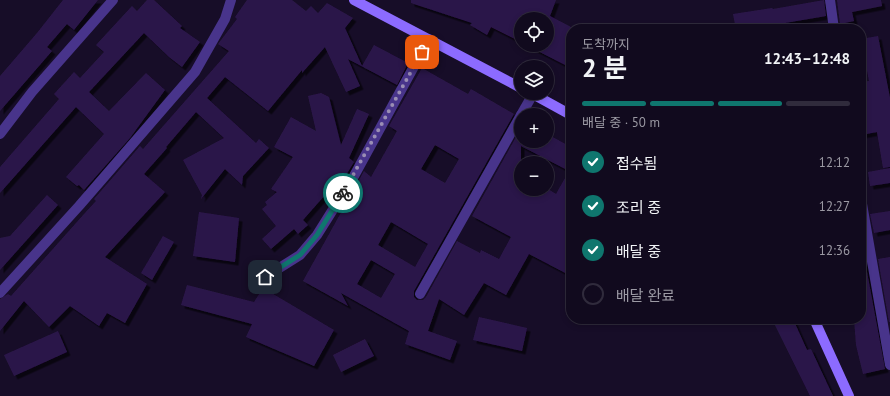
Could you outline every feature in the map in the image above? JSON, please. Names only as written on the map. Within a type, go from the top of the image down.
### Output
[{"type":"street","points":[[0,134],[32,92],[113,0]]},
{"type":"street","points":[[0,293],[79,206],[195,72],[225,19],[231,0]]},
{"type":"street","points":[[354,0],[514,84]]},
{"type":"street","points":[[830,0],[833,24]]},
{"type":"street","points":[[265,277],[300,255],[317,235],[354,176],[429,39]]},
{"type":"street","points":[[544,100],[566,111]]},
{"type":"street","points":[[420,294],[514,127]]},
{"type":"street","points":[[866,227],[890,365]]},
{"type":"street","points":[[816,324],[849,396]]},
{"type":"building","points":[[63,0],[98,0],[74,30],[67,24],[47,47],[52,51],[0,111],[0,76]]},
{"type":"building","points":[[147,0],[154,0],[182,26],[180,28],[200,42],[182,67],[169,57],[144,33],[89,92],[109,111],[146,73],[165,90],[130,138],[84,190],[79,185],[77,186],[66,177],[104,134],[76,107],[0,193],[0,167],[59,99],[54,94],[74,72],[80,78],[104,52],[96,45],[132,6],[137,11]]},
{"type":"building","points":[[247,0],[292,0],[306,11],[311,6],[318,13],[327,3],[353,18],[345,28],[362,66],[374,45],[408,63],[397,85],[348,59],[360,86],[346,92],[325,47],[302,73],[302,70],[268,111],[225,77],[207,98],[256,143],[259,139],[269,148],[243,176],[242,185],[225,169],[201,199],[202,195],[183,160],[224,138],[196,112],[166,147],[167,148],[144,174],[165,192],[105,257],[147,284],[125,323],[107,313],[99,326],[70,306],[49,327],[24,301],[0,331],[0,299],[8,294],[11,296],[96,201],[94,199],[140,146],[143,149],[229,51],[218,44],[237,19],[235,17]]},
{"type":"building","points":[[411,0],[556,0],[552,12],[514,12],[514,38],[491,27],[487,35],[470,25],[472,23],[411,3]]},
{"type":"building","points":[[824,0],[826,16],[779,24],[735,24],[733,14]]},
{"type":"building","points":[[837,0],[881,0],[882,6],[852,12],[854,21],[840,24]]},
{"type":"building","points":[[554,18],[566,24],[566,65],[540,52],[554,52]]},
{"type":"building","points":[[878,36],[890,98],[890,167],[883,168],[877,132],[866,134],[866,81],[869,81],[866,65],[866,38]]},
{"type":"building","points":[[422,68],[468,94],[471,89],[514,114],[414,291],[414,297],[417,300],[423,300],[426,297],[457,241],[480,253],[481,250],[499,259],[511,237],[472,216],[514,141],[514,148],[521,148],[521,156],[514,156],[514,196],[554,196],[554,193],[556,194],[566,176],[566,273],[529,254],[506,295],[484,283],[464,315],[439,299],[428,331],[457,341],[450,360],[405,344],[409,331],[341,293],[348,306],[303,281],[364,171],[371,177],[397,131],[389,126]],"holes":[[[435,145],[459,159],[445,183],[421,169]],[[391,222],[428,244],[415,267],[378,245]],[[371,260],[395,274],[381,298],[357,284]]]},
{"type":"building","points":[[321,93],[329,97],[341,145],[357,109],[369,114],[349,158],[354,162],[331,200],[325,195],[303,220],[308,225],[298,234],[294,229],[271,249],[262,239],[276,226],[262,209],[267,205],[265,202],[277,192],[271,189],[293,157],[274,147],[291,117],[316,131],[308,96]]},
{"type":"building","points":[[554,138],[566,144],[566,169],[554,163],[554,156],[540,156],[525,148],[554,148]]},
{"type":"building","points":[[890,168],[890,183],[870,186],[868,172]]},
{"type":"building","points":[[47,195],[58,205],[0,270],[0,238],[10,236]]},
{"type":"building","points":[[890,211],[890,230],[874,233],[870,214]]},
{"type":"building","points":[[199,212],[239,218],[235,262],[193,256]]},
{"type":"building","points":[[163,236],[174,242],[152,280],[141,273]]},
{"type":"building","points":[[890,257],[890,322],[889,322],[878,259]]},
{"type":"building","points":[[866,266],[885,369],[863,374],[856,345],[854,324],[866,324]]},
{"type":"building","points":[[187,285],[254,302],[263,288],[334,330],[314,366],[246,337],[252,324],[181,305]]},
{"type":"building","points":[[479,317],[527,328],[522,351],[473,340]]},
{"type":"building","points":[[774,324],[795,324],[807,350],[811,349],[833,396],[810,396]]},
{"type":"building","points":[[58,331],[67,352],[14,376],[4,355]]},
{"type":"building","points":[[365,339],[374,356],[341,372],[333,355]]},
{"type":"way so far","points":[[343,193],[354,176],[422,52]]},
{"type":"route","points":[[265,277],[300,255],[317,235],[343,193]]}]
